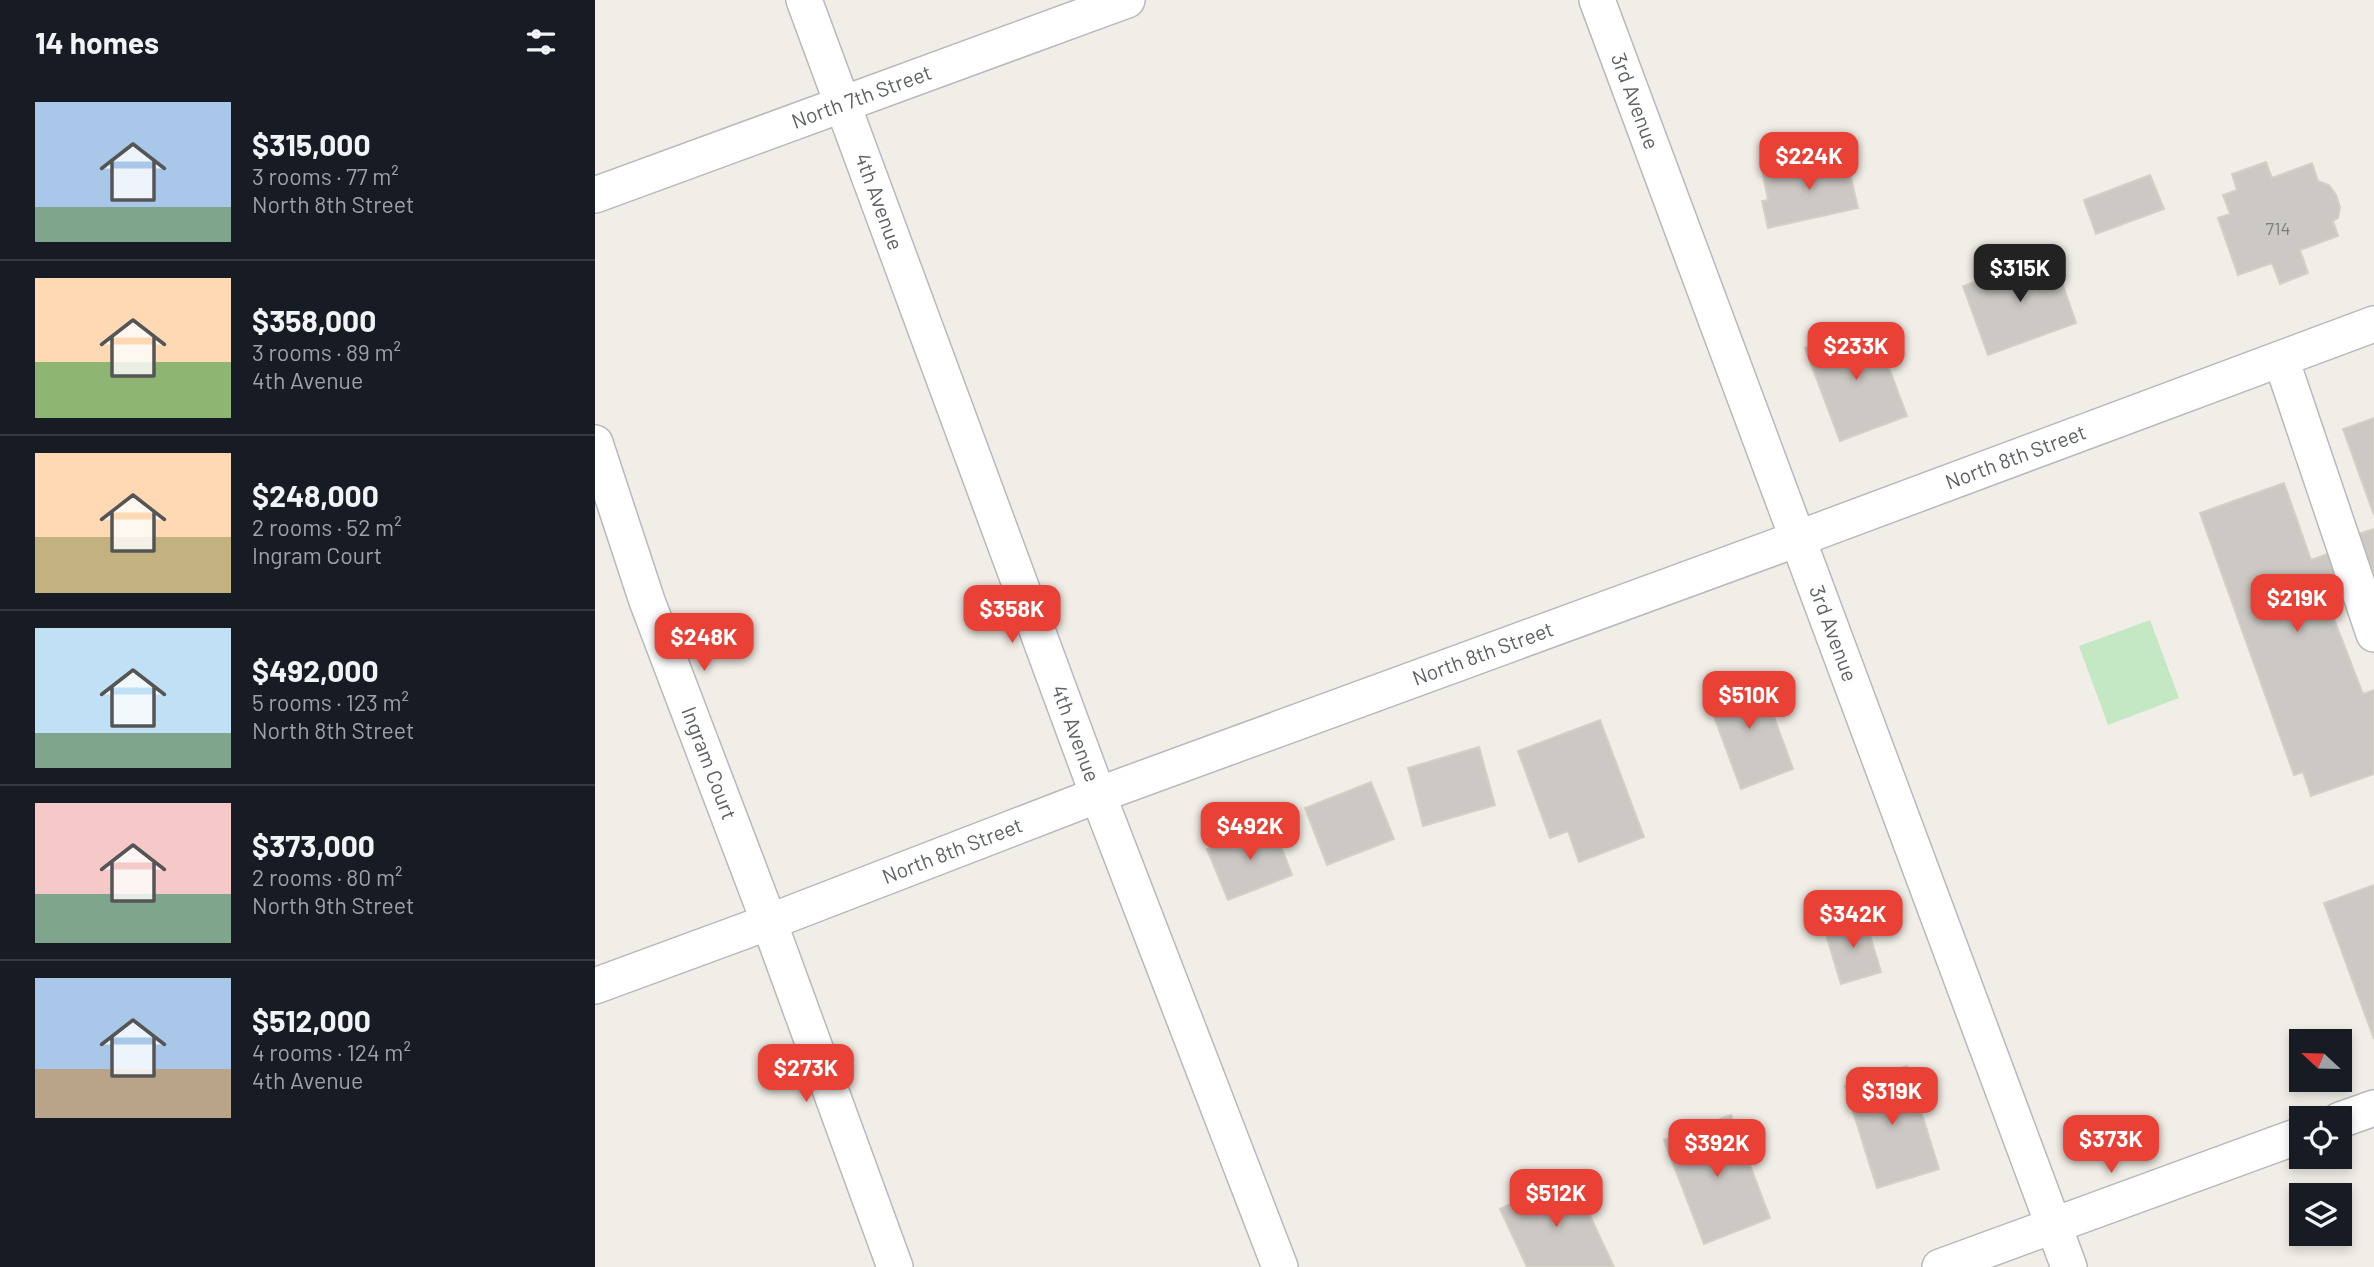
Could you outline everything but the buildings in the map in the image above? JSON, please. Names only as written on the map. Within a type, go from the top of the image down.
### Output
[{"type":"street","name":"4th Avenue","points":[[804,0],[1098,795],[1280,1267]]},
{"type":"street","name":"North 7th Street","points":[[595,195],[1127,0]]},
{"type":"street","name":"3rd Avenue","points":[[1597,0],[2069,1267]]},
{"type":"street","name":"North 8th Street","points":[[595,986],[1098,795],[2374,324]]},
{"type":"street","points":[[2281,359],[2374,634]]},
{"type":"street","name":"Ingram Court","points":[[595,443],[647,601],[769,922],[895,1267]]},
{"type":"street","points":[[2352,1116],[2374,1108]]},
{"type":"street","points":[[1940,1267],[2289,1139]]},
{"type":"green space","points":[[2150,620],[2179,698],[2108,725],[2079,646]]}]
